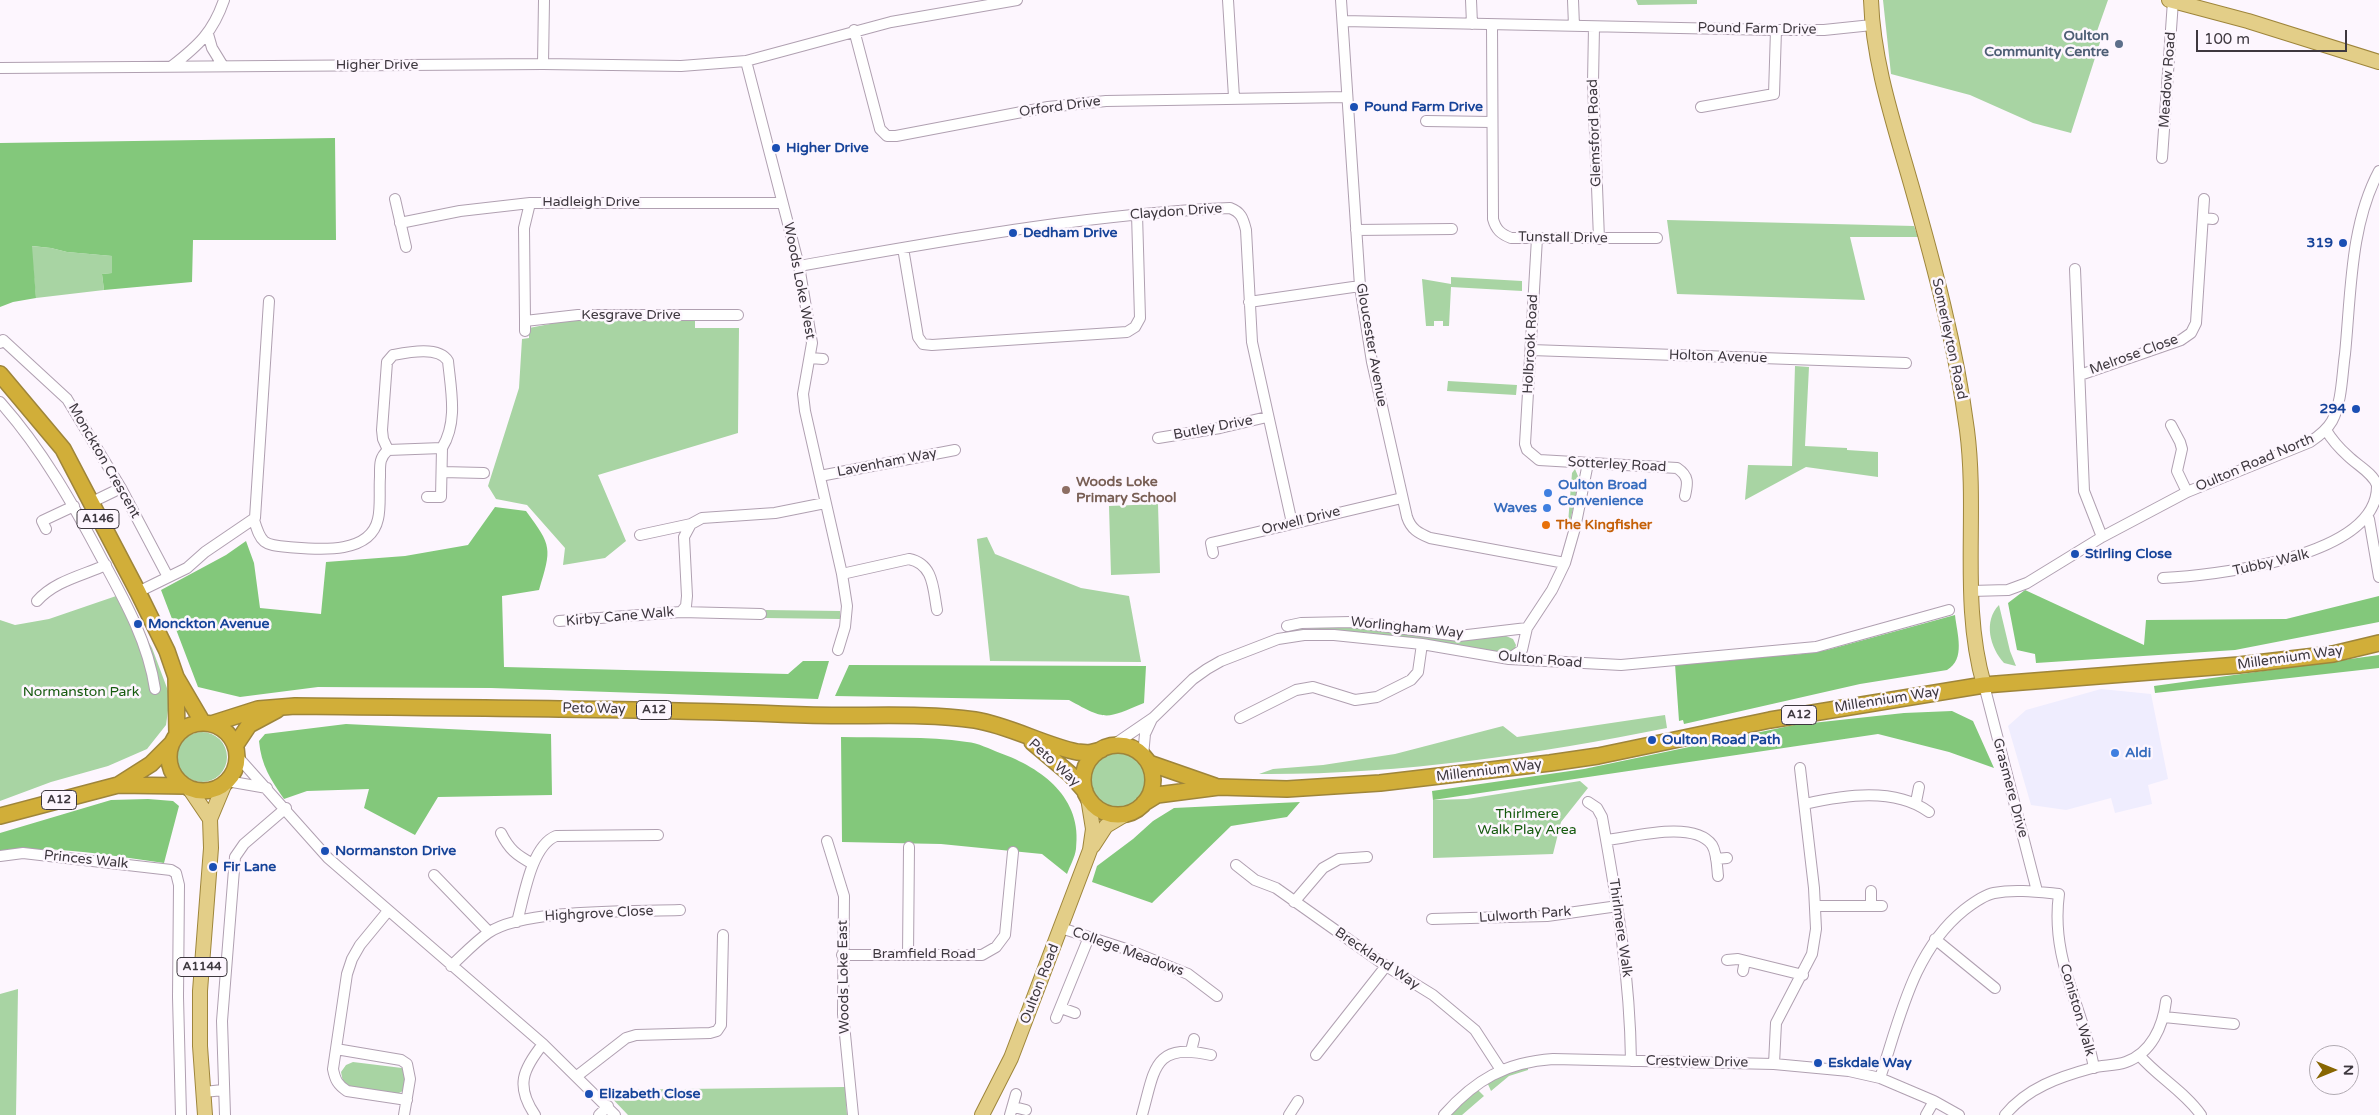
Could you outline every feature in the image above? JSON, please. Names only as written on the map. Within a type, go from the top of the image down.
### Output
[{"type":"highway","name":"A146","points":[[0,374],[62,449],[138,592],[167,651],[176,677],[207,723]]},
{"type":"highway","name":"Millennium Way","points":[[1144,803],[1157,795],[1219,788],[1287,789],[1380,784],[1550,764],[1770,720],[1984,685],[2239,665],[2333,654],[2379,643]]},
{"type":"highway","name":"A146","points":[[174,739],[176,677]]},
{"type":"highway","name":"Peto Way","points":[[207,723],[258,709],[282,707],[693,710],[822,716],[933,716],[977,721],[1077,752],[1106,748]]},
{"type":"highway","name":"Peto Way","points":[[236,751],[249,725],[282,707]]},
{"type":"highway","points":[[207,723],[226,732],[236,751],[236,765],[226,782],[208,790],[187,787],[172,772],[169,753],[174,739],[188,726],[207,723]]},
{"type":"highway","name":"Peto Way","points":[[1023,735],[1044,751],[1086,795]]},
{"type":"highway","name":"A12","points":[[118,785],[151,764],[174,739]]},
{"type":"highway","points":[[1128,747],[1146,760],[1152,771],[1152,788],[1144,803],[1126,814],[1108,814],[1094,805],[1086,795],[1084,772],[1093,756],[1106,748],[1128,747]]},
{"type":"highway","name":"Millennium Way","points":[[1146,760],[1219,788]]},
{"type":"highway","name":"A12","points":[[0,816],[118,785],[187,787]]},
{"type":"main road","name":"Somerleyton Road","points":[[1871,0],[1872,25],[1888,102],[1952,341],[1967,431],[1974,638],[1984,685]]},
{"type":"main road","points":[[2171,1],[2248,21],[2379,62]]},
{"type":"main road","name":"A1144","points":[[205,1115],[200,1046],[200,991],[211,848],[210,819],[226,782]]},
{"type":"main road","points":[[187,787],[210,819]]},
{"type":"main road","name":"Oulton Road","points":[[982,1115],[1011,1058],[1090,850],[1093,829],[1086,795]]},
{"type":"main road","name":"Oulton Road","points":[[1090,850],[1106,826],[1126,814]]},
{"type":"street","points":[[172,66],[195,48],[208,34],[217,22],[224,0]]},
{"type":"street","points":[[543,64],[544,0]]},
{"type":"street","name":"Higher Drive","points":[[0,68],[543,64],[681,66],[746,61],[854,30],[1017,0]]},
{"type":"street","points":[[1228,0],[1234,97]]},
{"type":"street","name":"Gloucester Avenue","points":[[1341,0],[1360,286],[1373,370],[1402,498],[1410,525],[1418,533],[1430,538],[1565,563]]},
{"type":"street","points":[[1471,0],[1472,24]]},
{"type":"street","points":[[1573,0],[1574,26]]},
{"type":"street","name":"Meadow Road","points":[[2162,158],[2171,1]]},
{"type":"street","name":"Pound Farm Drive","points":[[1343,21],[1776,30],[1824,30],[1872,25]]},
{"type":"street","name":"Tunstall Drive","points":[[1492,25],[1491,122],[1494,223],[1500,232],[1511,238],[1657,238]]},
{"type":"street","name":"Glemsford Road","points":[[1594,27],[1593,82],[1599,239]]},
{"type":"street","name":"Orford Drive","points":[[854,30],[880,129],[888,136],[1048,107],[1106,101],[1234,97],[1347,97]]},
{"type":"street","points":[[1701,107],[1774,94],[1776,30]]},
{"type":"street","points":[[208,34],[212,48],[224,66]]},
{"type":"street","name":"Woods Loke West","points":[[746,61],[799,266],[812,342],[803,394],[825,504],[842,574],[847,606],[845,628],[838,650]]},
{"type":"street","points":[[1426,121],[1491,122]]},
{"type":"street","name":"Oulton Road North","points":[[1971,591],[2008,590],[2027,583],[2102,537],[2187,492],[2310,442],[2326,430],[2333,420],[2342,377],[2359,231],[2372,186],[2379,171]]},
{"type":"street","points":[[395,199],[406,247]]},
{"type":"street","name":"Melrose Close","points":[[2080,375],[2181,340],[2191,332],[2196,322],[2208,219],[2204,199]]},
{"type":"street","name":"Hadleigh Drive","points":[[400,224],[460,211],[530,203],[782,204]]},
{"type":"street","name":"Kesgrave Drive","points":[[530,203],[524,228],[525,326],[578,315],[738,314]]},
{"type":"street","name":"Claydon Drive","points":[[799,266],[1020,228],[1136,214],[1230,208],[1238,211],[1244,219],[1246,230],[1252,342],[1267,417],[1292,523]]},
{"type":"street","points":[[903,248],[918,337],[923,344],[932,345],[1127,332],[1135,327],[1140,318],[1136,214]]},
{"type":"street","points":[[1356,230],[1452,229]]},
{"type":"street","name":"Holbrook Road","points":[[1527,450],[1525,444],[1537,238]]},
{"type":"street","points":[[2075,270],[2084,491],[2102,537]]},
{"type":"street","points":[[1249,302],[1360,286]]},
{"type":"street","points":[[269,301],[257,506],[254,520],[260,539],[269,545],[330,548],[357,544],[365,540],[373,531],[378,519],[380,461],[388,450]]},
{"type":"street","name":"Monckton Crescent","points":[[0,342],[3,340],[67,399],[121,488],[168,577]]},
{"type":"street","name":"Holton Avenue","points":[[1531,350],[1906,363]]},
{"type":"street","points":[[388,450],[383,439],[382,430],[388,362],[391,352],[438,352],[445,355],[448,361],[453,420],[450,436],[442,448],[441,498],[427,497]]},
{"type":"street","points":[[810,358],[824,359]]},
{"type":"street","points":[[0,402],[15,419],[60,483],[106,565],[146,647],[155,689]]},
{"type":"street","name":"Butley Drive","points":[[1158,438],[1220,428],[1267,417]]},
{"type":"street","points":[[2171,425],[2182,449],[2178,471],[2187,492]]},
{"type":"street","points":[[2326,430],[2336,444],[2374,478],[2378,495],[2376,508],[2370,519],[2379,577]]},
{"type":"street","points":[[388,450],[442,448]]},
{"type":"street","name":"Lavenham Way","points":[[820,476],[955,450]]},
{"type":"street","name":"Sotterley Road","points":[[1527,450],[1539,460],[1677,468],[1686,476],[1688,483],[1685,496]]},
{"type":"street","points":[[1509,659],[1522,650],[1527,628],[1552,590],[1565,563],[1577,520],[1588,463]]},
{"type":"street","points":[[442,472],[484,473]]},
{"type":"street","points":[[60,483],[75,474]]},
{"type":"street","points":[[90,503],[121,488]]},
{"type":"street","name":"Orwell Drive","points":[[1213,552],[1211,543],[1402,498]]},
{"type":"street","points":[[640,534],[691,524],[702,518],[775,513],[825,504]]},
{"type":"street","points":[[46,529],[42,521],[74,506]]},
{"type":"street","name":"Tubby Walk","points":[[2163,578],[2205,576],[2274,564],[2315,552],[2340,542],[2370,519]]},
{"type":"street","points":[[138,592],[187,568],[205,552],[254,520]]},
{"type":"street","name":"Kirby Cane Walk","points":[[682,612],[686,606],[687,596],[684,537],[691,524]]},
{"type":"street","points":[[842,574],[909,559],[918,561],[925,566],[930,574],[937,610]]},
{"type":"street","points":[[37,601],[45,592],[64,581],[106,565]]},
{"type":"street","name":"Oulton Road","points":[[1106,748],[1153,718],[1193,679],[1207,669],[1221,661],[1278,639],[1304,635],[1334,635],[1422,644],[1509,659],[1621,665],[1816,647],[1949,610]]},
{"type":"street","name":"Kirby Cane Walk","points":[[559,621],[682,612],[761,614]]},
{"type":"street","name":"Worlingham Way","points":[[1287,626],[1301,623],[1351,622],[1459,636],[1527,628]]},
{"type":"street","points":[[1240,718],[1296,690],[1313,688],[1355,700],[1377,697],[1412,680],[1418,672],[1422,644]]},
{"type":"street","name":"Grasmere Drive","points":[[1984,685],[2038,891]]},
{"type":"street","name":"Oulton Road","points":[[1146,760],[1146,734],[1153,718]]},
{"type":"street","points":[[236,751],[328,858],[543,1044],[615,1115]]},
{"type":"street","points":[[1774,1064],[1776,1023],[1803,975],[1812,954],[1816,929],[1800,768]]},
{"type":"street","points":[[226,782],[268,788]]},
{"type":"street","points":[[1916,802],[1919,787]]},
{"type":"street","points":[[1805,804],[1829,798],[1860,795],[1916,802],[1929,812]]},
{"type":"street","name":"Thirlmere Walk","points":[[1588,802],[1597,808],[1602,817],[1618,906],[1630,998],[1631,1061]]},
{"type":"street","points":[[225,1115],[222,1021],[235,857],[244,844],[286,808]]},
{"type":"street","points":[[1606,840],[1682,830],[1702,836],[1712,846],[1718,876]]},
{"type":"street","points":[[501,833],[516,855],[533,864]]},
{"type":"street","points":[[518,922],[533,864],[546,842],[556,836],[658,835]]},
{"type":"street","name":"Woods Loke East","points":[[827,841],[844,896],[843,1014],[853,1115]]},
{"type":"street","points":[[908,955],[909,847]]},
{"type":"street","name":"Bramfield Road","points":[[842,955],[982,955],[996,948],[1005,935],[1014,852]]},
{"type":"street","name":"Princes Walk","points":[[0,856],[23,854],[171,870],[176,873],[179,885],[178,998],[181,1115]]},
{"type":"street","points":[[1294,902],[1323,868],[1339,859],[1367,857]]},
{"type":"street","points":[[1716,859],[1727,858]]},
{"type":"street","name":"Breckland Way","points":[[1236,865],[1255,880],[1276,888],[1386,966],[1433,996],[1476,1030],[1502,1070]]},
{"type":"street","points":[[434,875],[489,932]]},
{"type":"street","points":[[1815,906],[1876,906],[1871,891]]},
{"type":"street","points":[[1880,1078],[1907,996],[1921,962],[1936,939],[1952,920],[1993,893],[2038,891]]},
{"type":"street","name":"Coniston Walk","points":[[2038,891],[2059,894],[2056,917],[2061,955],[2069,987],[2089,1041],[2094,1068]]},
{"type":"street","name":"Lulworth Park","points":[[1432,919],[1538,917],[1618,906]]},
{"type":"street","name":"Highgrove Close","points":[[451,966],[489,932],[518,922],[546,916],[680,910]]},
{"type":"street","points":[[388,911],[360,945],[352,959],[347,974],[333,1069],[334,1078],[347,1091],[406,1100]]},
{"type":"street","name":"College Meadows","points":[[1061,928],[1126,949],[1188,974],[1217,996]]},
{"type":"street","points":[[577,1076],[626,1038],[636,1035],[710,1033],[717,1031],[721,1025],[723,935]]},
{"type":"street","points":[[1056,1018],[1089,937]]},
{"type":"street","points":[[1936,939],[1995,988]]},
{"type":"street","points":[[1727,960],[1744,966],[1803,975]]},
{"type":"street","points":[[1316,1055],[1386,966]]},
{"type":"street","points":[[2005,1115],[2017,1102],[2040,1086],[2094,1068],[2125,1062],[2139,1055],[2156,1038],[2164,1017],[2166,1002]]},
{"type":"street","points":[[1060,1008],[1075,1013]]},
{"type":"street","points":[[2164,1017],[2234,1024]]},
{"type":"street","points":[[1191,1051],[1194,1039]]},
{"type":"street","points":[[535,1115],[525,1096],[523,1081],[530,1061],[543,1044]]},
{"type":"street","points":[[336,1049],[401,1060],[406,1064],[410,1071],[404,1115]]},
{"type":"street","points":[[1142,1115],[1155,1067],[1166,1056],[1191,1051],[1211,1055]]},
{"type":"street","points":[[2139,1055],[2196,1107],[2201,1115]]},
{"type":"street","name":"Crestview Drive","points":[[1444,1115],[1464,1093],[1502,1070],[1536,1060],[1774,1064],[1849,1071],[1880,1078],[1934,1100],[1959,1115]]},
{"type":"street","points":[[204,1092],[223,1090]]},
{"type":"street","points":[[1016,1094],[1012,1111],[1026,1110]]},
{"type":"street","points":[[1926,1115],[1934,1100]]},
{"type":"street","points":[[1289,1115],[1298,1101]]},
{"type":"street","points":[[599,1115],[608,1106]]},
{"type":"shaded area","points":[[2101,689],[2151,694],[2168,779],[2148,785],[2152,804],[2115,813],[2111,798],[2066,810],[2031,805],[2008,726],[2026,710]]},
{"type":"green space","points":[[1636,0],[1697,0],[1697,4],[1638,5]]},
{"type":"green space","points":[[1883,0],[2108,0],[2096,34],[2102,36],[2071,133],[2033,123],[1970,95],[1891,74]]},
{"type":"green space","points":[[335,138],[336,240],[193,240],[192,282],[104,290],[102,274],[112,273],[112,256],[67,252],[32,246],[36,298],[13,302],[0,307],[0,143]]},
{"type":"green space","points":[[1667,220],[1914,226],[1918,237],[1850,237],[1865,300],[1677,294]]},
{"type":"green space","points":[[31,246],[67,252],[112,256],[112,273],[102,274],[104,290],[36,298]]},
{"type":"green space","points":[[1451,277],[1522,281],[1522,291],[1451,287],[1449,326],[1443,326],[1443,321],[1434,321],[1434,326],[1426,326],[1422,279],[1451,284]]},
{"type":"green space","points":[[576,319],[695,320],[695,328],[739,328],[738,433],[598,475],[626,541],[605,558],[563,565],[565,548],[527,505],[496,499],[488,486],[519,388],[522,339],[529,338],[529,328]]},
{"type":"green space","points":[[1795,366],[1809,367],[1805,446],[1878,452],[1878,477],[1806,467],[1745,500],[1748,465],[1792,466]]},
{"type":"green space","points":[[1448,381],[1517,385],[1516,395],[1447,391]]},
{"type":"green space","points":[[1575,469],[1580,481],[1569,525],[1572,473]]},
{"type":"green space","points":[[1158,504],[1160,573],[1111,575],[1109,506]]},
{"type":"green space","points":[[495,507],[526,511],[541,532],[547,548],[546,565],[539,590],[502,596],[504,667],[788,674],[803,661],[829,661],[818,699],[491,688],[318,687],[240,697],[198,687],[161,590],[226,555],[246,541],[254,563],[260,608],[321,614],[326,562],[405,556],[468,545]]},
{"type":"green space","points":[[987,537],[995,554],[1081,588],[1129,596],[1141,662],[990,661],[977,539]]},
{"type":"green space","points":[[2025,590],[2144,645],[2146,620],[2286,619],[2379,596],[2379,622],[2235,650],[2036,663],[2035,654],[2017,650],[2008,603]]},
{"type":"green space","name":"Normanston Park","points":[[122,594],[152,648],[170,696],[166,725],[147,749],[108,766],[51,782],[0,801],[0,620],[15,625],[49,619]]},
{"type":"green space","points":[[1999,605],[2010,651],[2016,666],[2004,663],[1992,642],[1990,634],[1991,619]]},
{"type":"green space","points":[[766,610],[840,611],[840,619],[765,618]]},
{"type":"green space","points":[[1955,615],[1959,646],[1958,653],[1957,659],[1947,670],[1860,684],[1684,724],[1683,720],[1679,721],[1675,664],[1802,654],[1827,650]]},
{"type":"green space","points":[[1353,626],[1458,641],[1506,636],[1513,639],[1516,645],[1515,649],[1505,654],[1371,633],[1330,630],[1288,633],[1287,630]]},
{"type":"green space","points":[[2379,655],[2379,668],[2155,693],[2154,686]]},
{"type":"green space","points":[[849,665],[1146,666],[1144,703],[1113,715],[1106,715],[1091,712],[1069,700],[835,696]]},
{"type":"green space","points":[[1952,711],[1973,721],[1994,768],[1949,752],[1878,734],[1433,800],[1432,791],[1584,769],[1794,725],[1904,713]]},
{"type":"green space","points":[[1665,715],[1667,728],[1515,755],[1362,771],[1259,774],[1273,769],[1323,765],[1395,754],[1503,726],[1517,737]]},
{"type":"green space","points":[[346,724],[551,734],[552,795],[438,797],[415,835],[364,808],[369,789],[307,791],[284,799],[264,765],[259,741],[265,734]]},
{"type":"green space","points":[[197,732],[207,732],[220,739],[227,752],[227,762],[220,775],[207,782],[197,782],[188,778],[181,771],[177,762],[177,752],[181,743],[188,736]]},
{"type":"green space","points":[[841,737],[921,738],[971,743],[984,746],[1031,767],[1056,787],[1066,800],[1073,815],[1076,831],[1076,849],[1067,874],[1042,854],[941,844],[842,842]]},
{"type":"green space","points":[[1112,753],[1124,753],[1138,761],[1146,775],[1144,792],[1138,801],[1124,809],[1112,809],[1102,804],[1095,797],[1090,787],[1090,775],[1095,765],[1102,758]]},
{"type":"green space","name":"Thirlmere Walk Play Area","points":[[1580,781],[1588,788],[1561,822],[1553,854],[1433,858],[1433,800],[1467,799]]},
{"type":"green space","points":[[148,799],[173,801],[179,806],[164,863],[61,850],[41,849],[0,852],[0,833],[111,800]]},
{"type":"green space","points":[[1300,802],[1287,817],[1231,826],[1152,903],[1092,882],[1097,866],[1133,839],[1153,821],[1174,808]]},
{"type":"green space","points":[[18,989],[16,1115],[0,1115],[0,994]]},
{"type":"green space","points":[[353,1062],[402,1068],[407,1074],[405,1090],[397,1094],[349,1087],[343,1082],[341,1072],[346,1065]]},
{"type":"green space","points":[[1528,1067],[1528,1070],[1509,1076],[1491,1091],[1487,1082],[1499,1076]]},
{"type":"green space","points":[[845,1087],[847,1115],[628,1115],[604,1090]]},
{"type":"green space","points":[[1477,1089],[1484,1096],[1462,1115],[1450,1115]]},
{"type":"place","name":"Oulton Community Centre","points":[[2119,44]]},
{"type":"place","name":"Pound Farm Drive","points":[[1354,107]]},
{"type":"place","name":"Higher Drive","points":[[776,148]]},
{"type":"place","name":"Dedham Drive","points":[[1013,233]]},
{"type":"place","name":"319","points":[[2343,243]]},
{"type":"place","name":"294","points":[[2356,409]]},
{"type":"place","name":"Woods Loke Primary School","points":[[1066,490]]},
{"type":"place","name":"Oulton Broad Convenience","points":[[1548,493]]},
{"type":"place","name":"Waves","points":[[1547,508]]},
{"type":"place","name":"The Kingfisher","points":[[1546,525]]},
{"type":"place","name":"Stirling Close","points":[[2075,554]]},
{"type":"place","name":"Monckton Avenue","points":[[138,624]]},
{"type":"place","name":"Oulton Road Path","points":[[1652,740]]},
{"type":"place","name":"Aldi","points":[[2115,753]]},
{"type":"place","name":"Normanston Drive","points":[[325,851]]},
{"type":"place","name":"Fir Lane","points":[[213,867]]},
{"type":"place","name":"Eskdale Way","points":[[1818,1063]]},
{"type":"place","name":"Elizabeth Close","points":[[589,1094]]}]
